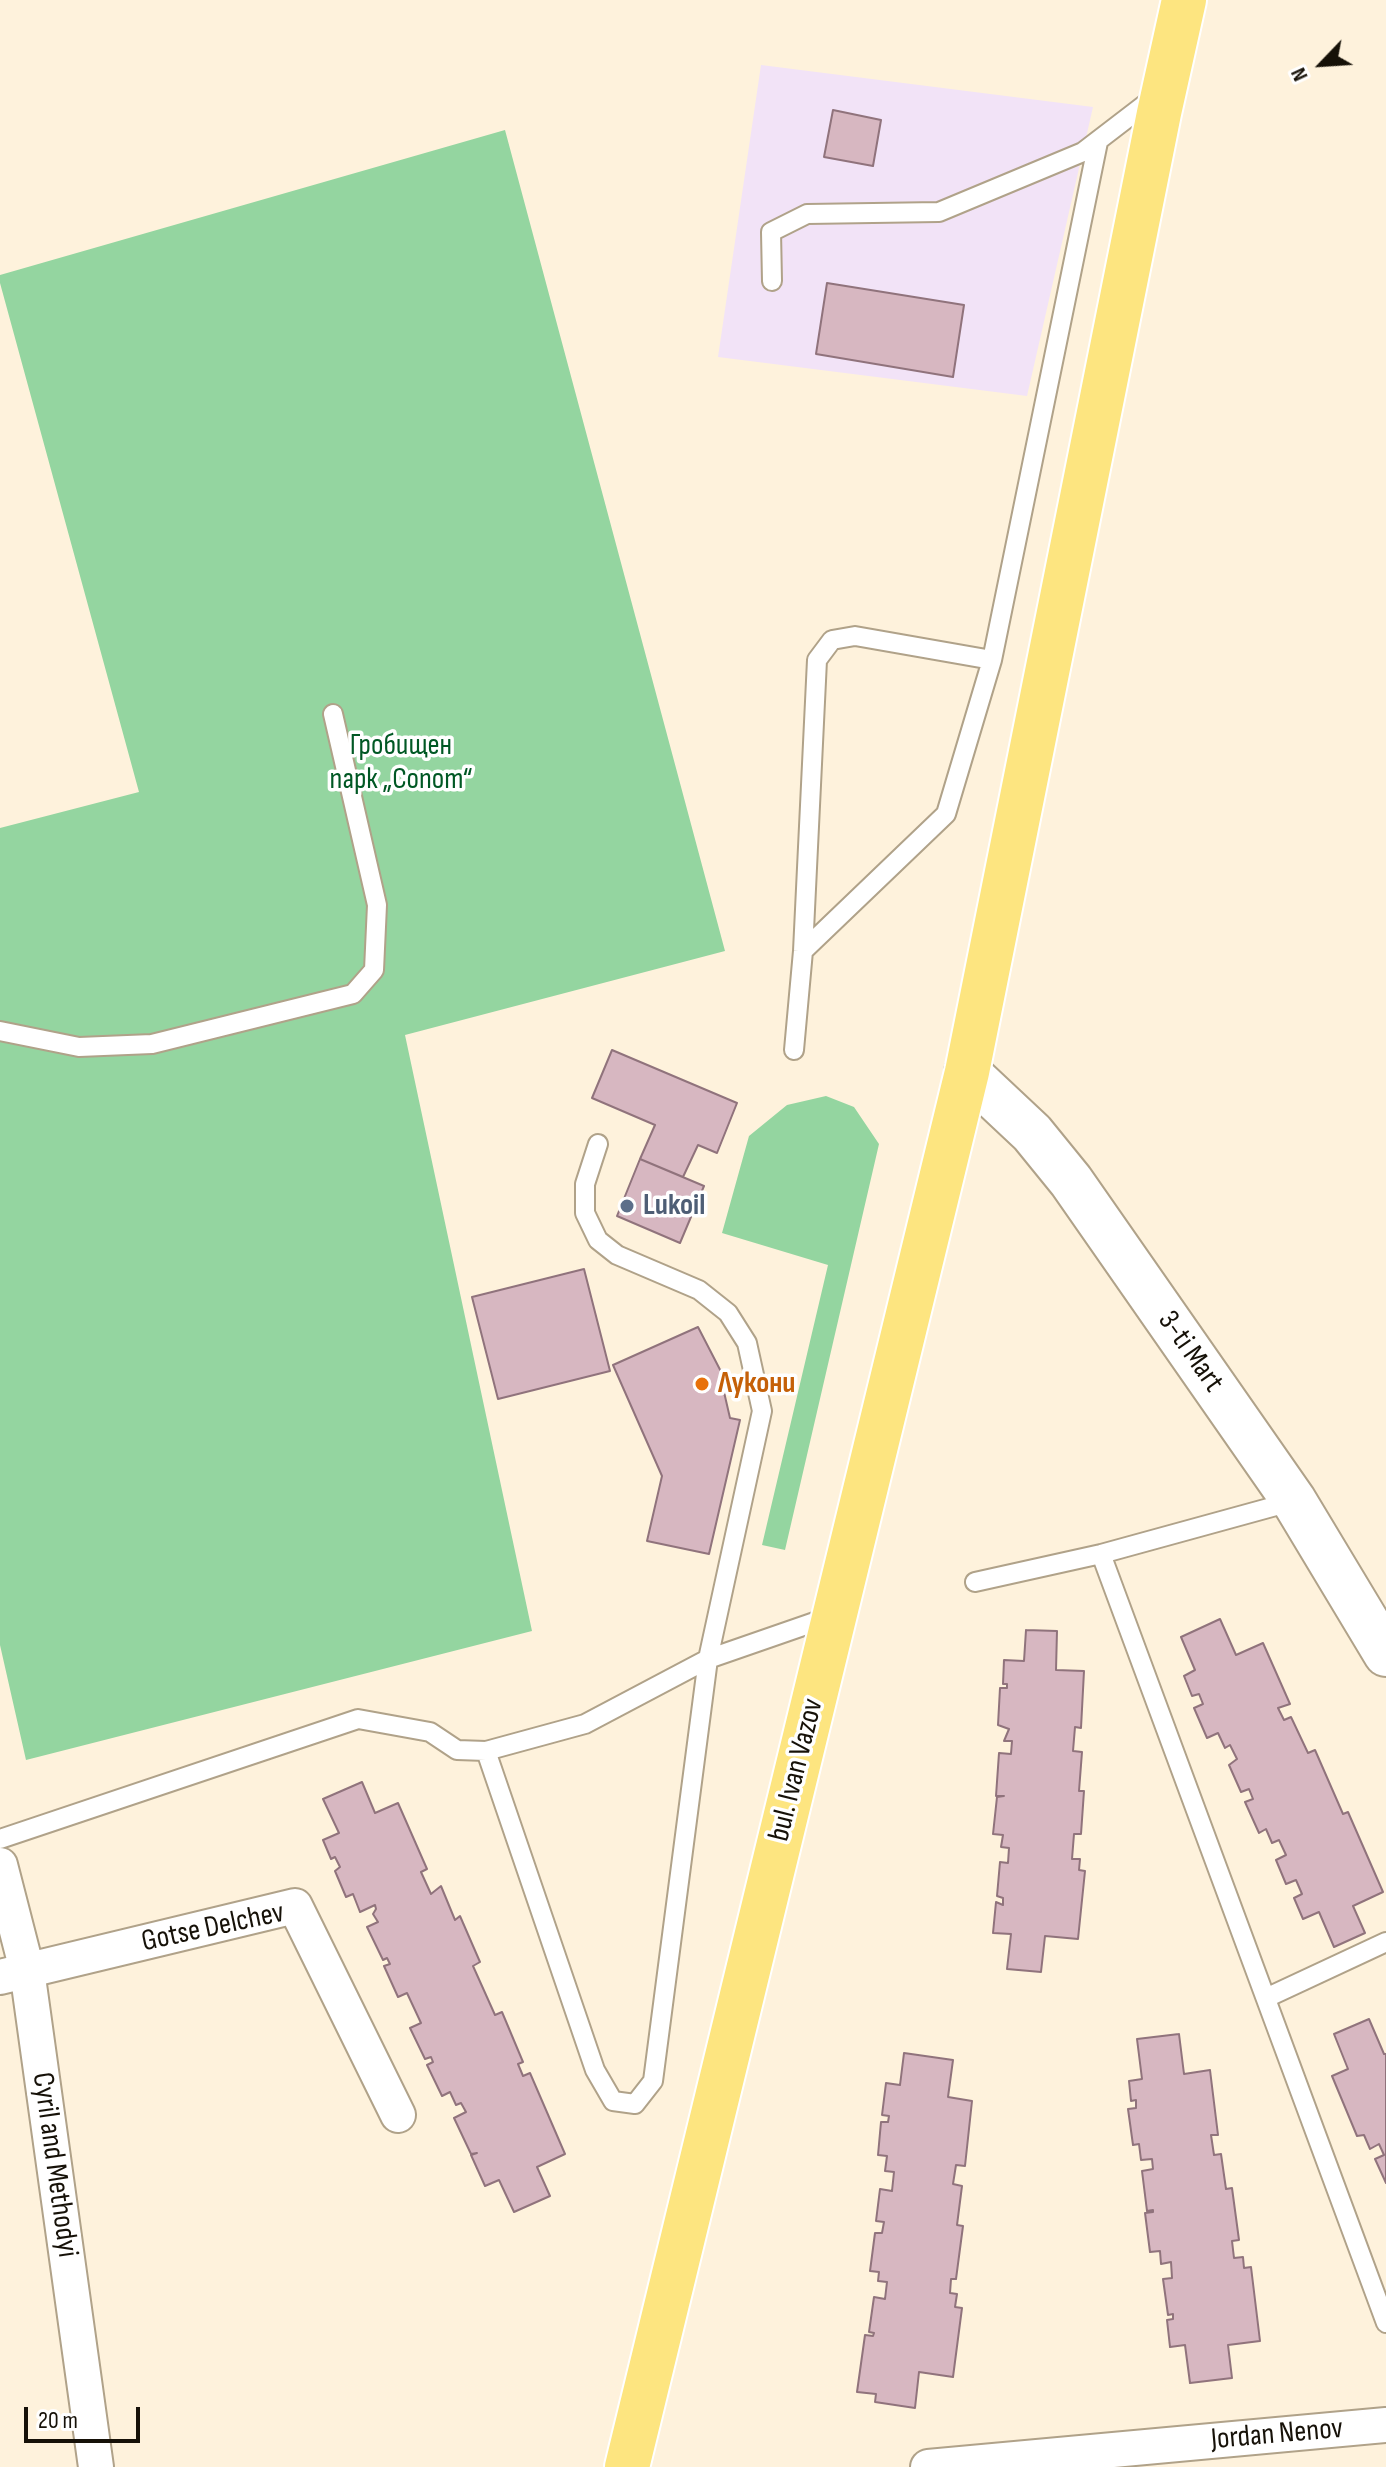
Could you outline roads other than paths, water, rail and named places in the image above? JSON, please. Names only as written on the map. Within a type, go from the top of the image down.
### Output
[{"type":"main road","name":"bul. Ivan Vazov","points":[[627,2467],[967,1072],[1184,0]]},
{"type":"street","name":"3-ti Mart","points":[[967,1072],[1032,1133],[1071,1181],[1294,1501],[1386,1654]]},
{"type":"street","name":"Cyril and Methodyi","points":[[0,1865],[14,1974],[96,2467]]},
{"type":"street","name":"Gotse Delchev","points":[[14,1974],[295,1906],[398,2115]]},
{"type":"street","name":"Jordan Nenov","points":[[928,2467],[1386,2425]]},
{"type":"lane","points":[[772,281],[771,232],[807,214],[939,212],[1083,152],[1164,90]]},
{"type":"lane","points":[[803,951],[946,814],[992,660],[1098,142]]},
{"type":"lane","points":[[794,1050],[803,951],[817,660],[832,640],[855,636],[992,660]]},
{"type":"lane","points":[[0,1031],[79,1047],[152,1044],[353,994],[374,970],[377,905],[333,714]]},
{"type":"lane","points":[[486,1751],[595,2070],[613,2101],[635,2104],[653,2081],[708,1659],[762,1411],[747,1343],[728,1313],[699,1290],[617,1255],[598,1240],[585,1213],[585,1184],[598,1144]]},
{"type":"lane","points":[[975,1582],[1101,1554],[1294,1501]]},
{"type":"lane","points":[[1101,1554],[1386,2323]]},
{"type":"lane","points":[[0,1839],[358,1719],[430,1732],[457,1750],[486,1751],[585,1724],[708,1659],[835,1615]]},
{"type":"lane","points":[[1266,1998],[1386,1942]]},
{"type":"place","name":"Lukoil","points":[[627,1206]]},
{"type":"place","name":"Лукони","points":[[702,1384]]},
{"type":"park label","name":"Гробищен парк „Сопот“","points":[[401,763]]}]
